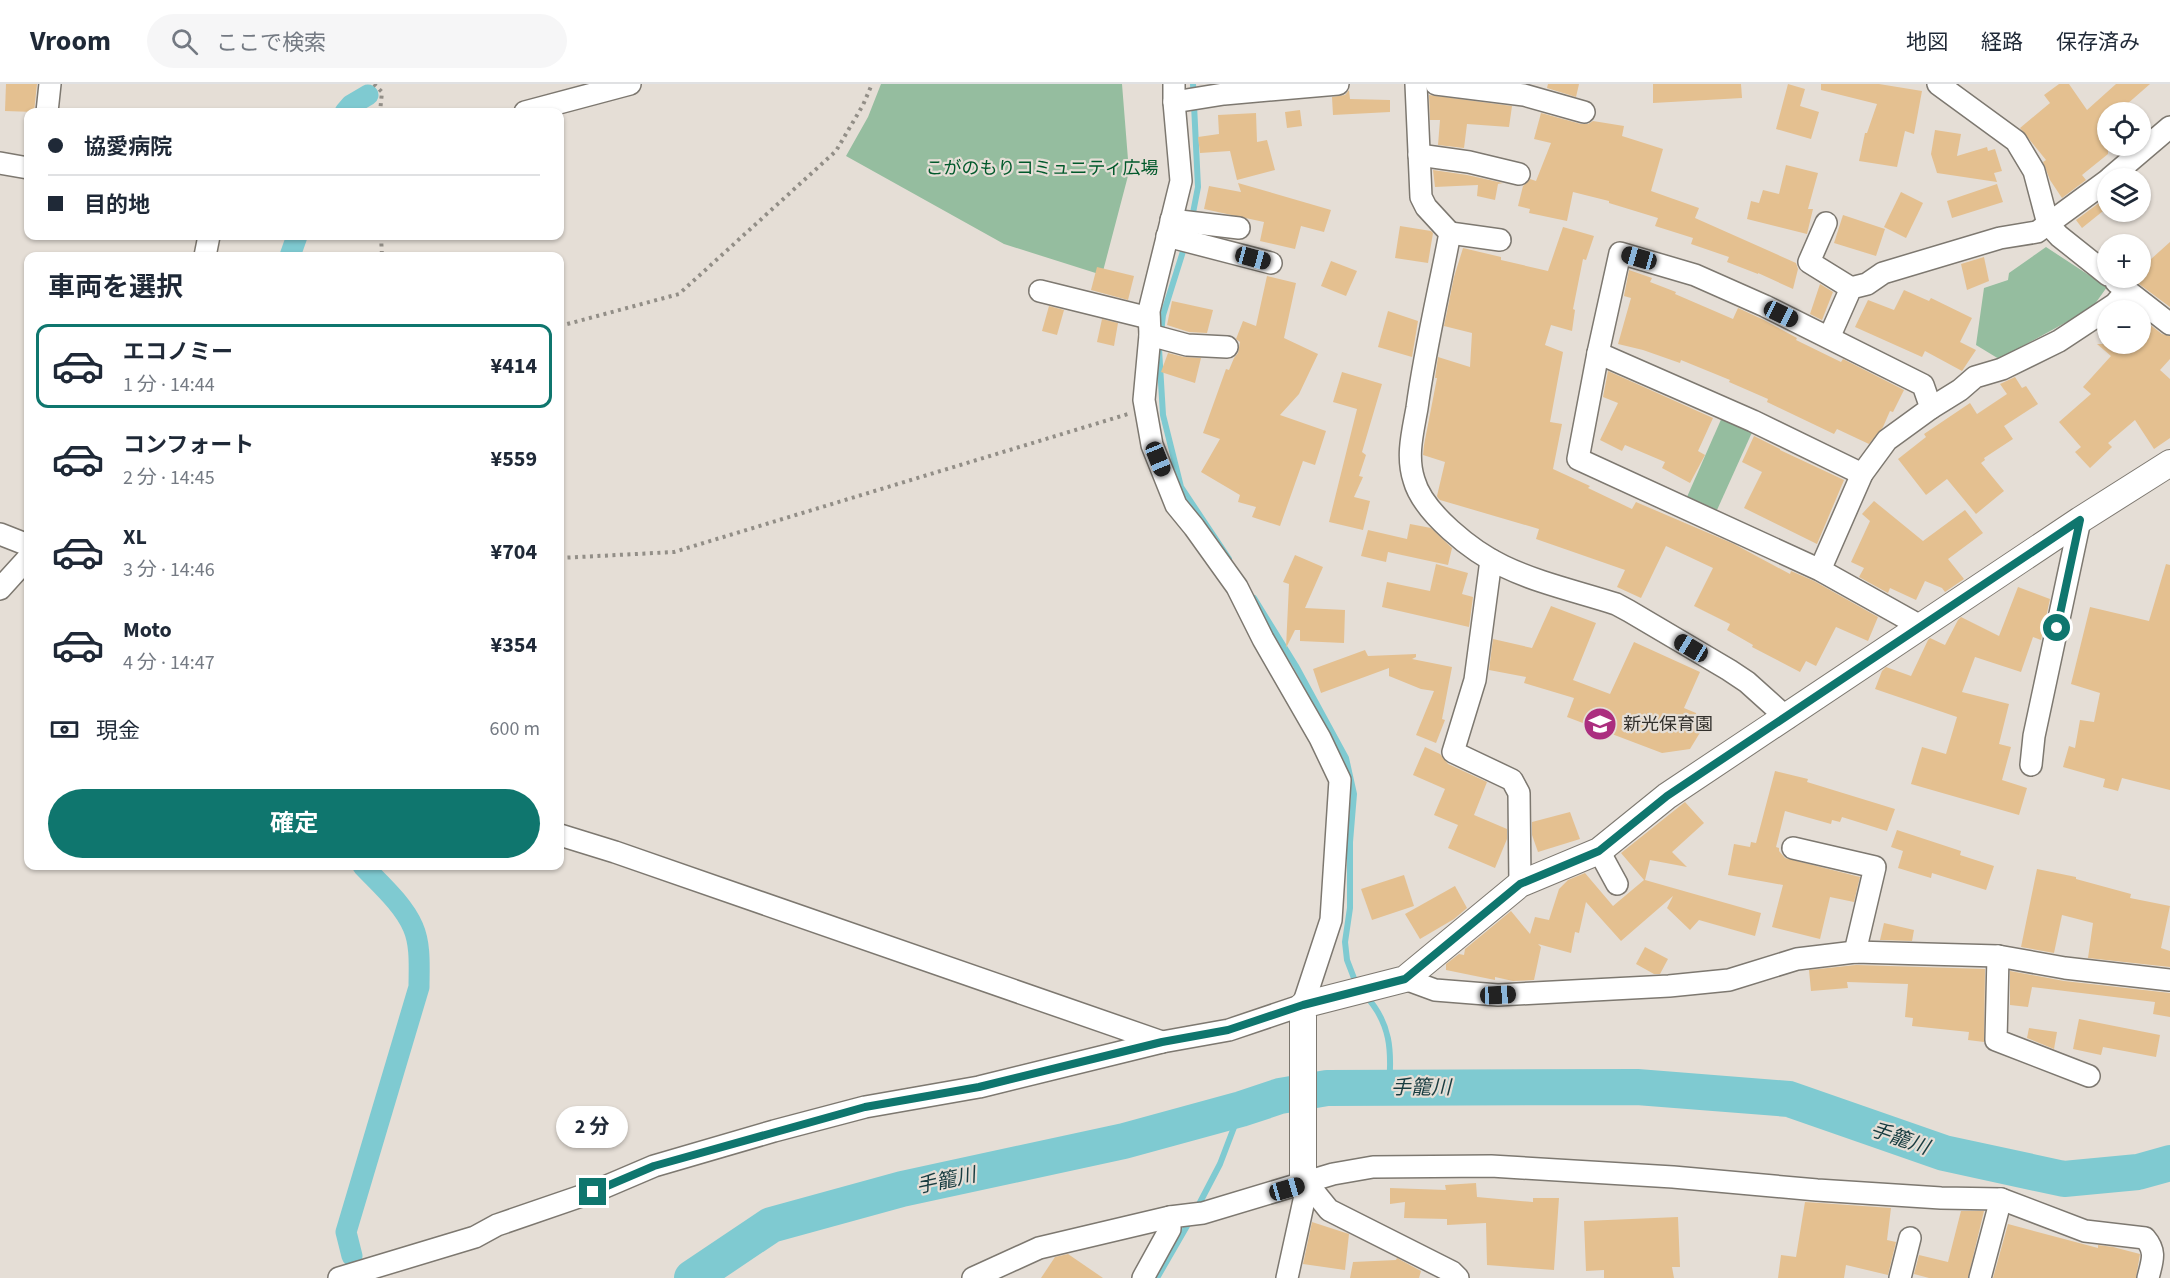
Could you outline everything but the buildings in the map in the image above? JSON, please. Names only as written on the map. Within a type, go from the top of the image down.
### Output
[{"type":"street","points":[[47,108],[50,84]]},
{"type":"street","points":[[540,108],[630,84]]},
{"type":"street","points":[[1287,1278],[1305,1180],[1303,1005],[1331,920],[1340,780],[1320,738],[1263,639],[1237,587],[1176,505],[1152,446],[1144,400],[1149,327],[1172,228],[1180,181],[1176,96],[1206,97],[1338,84]]},
{"type":"street","points":[[1416,84],[1423,202],[1450,233],[1500,240]]},
{"type":"street","points":[[1436,84],[1525,90],[1584,112]]},
{"type":"street","points":[[1938,84],[2016,141],[2034,171],[2048,224],[2058,236],[2097,266]]},
{"type":"street","points":[[2122,168],[2170,127]]},
{"type":"street","points":[[1419,155],[1469,162],[1519,174]]},
{"type":"street","points":[[0,163],[24,167]]},
{"type":"street","points":[[1826,223],[1809,262],[1851,288],[1867,284],[1883,273],[2000,238],[2032,235],[2097,188]]},
{"type":"street","points":[[1172,228],[1202,234],[1271,263]]},
{"type":"street","points":[[1202,234],[1239,228]]},
{"type":"street","points":[[1450,233],[1423,362],[1410,463],[1414,481],[1426,505],[1441,521],[1491,560],[1520,573],[1616,604],[1729,670],[1747,682],[1787,718]]},
{"type":"street","points":[[1922,627],[1820,570],[1578,459],[1620,253],[1695,275],[1831,338],[1923,385],[1931,408]]},
{"type":"street","points":[[1831,338],[1851,288]]},
{"type":"street","points":[[1820,570],[1862,474],[1887,440],[1960,390],[1975,377],[2002,369],[2059,341],[2115,304],[2118,288]]},
{"type":"street","points":[[2124,288],[2170,324]]},
{"type":"street","points":[[1040,291],[1149,327],[1187,345],[1227,347]]},
{"type":"street","points":[[1598,352],[1753,421],[1862,474]]},
{"type":"street","points":[[339,1278],[475,1237],[497,1226],[593,1192],[654,1166],[774,1131],[865,1107],[979,1087],[1162,1042],[1228,1030],[1303,1005],[1405,979],[1520,884],[1599,851],[1667,796],[1787,718],[2080,520],[2170,463]]},
{"type":"street","points":[[2031,765],[2037,725],[2080,520]]},
{"type":"street","points":[[0,534],[24,543]]},
{"type":"street","points":[[1491,560],[1475,680],[1454,752],[1512,780],[1519,794],[1521,813],[1520,884]]},
{"type":"street","points":[[0,589],[24,562]]},
{"type":"street","points":[[564,836],[1162,1042]]},
{"type":"street","points":[[1793,848],[1875,867],[1855,952]]},
{"type":"street","points":[[1599,851],[1617,884]]},
{"type":"street","points":[[1405,979],[1435,990],[1498,995],[1670,986],[1730,980],[1797,958],[1855,952],[1998,956],[2065,968],[2170,980]]},
{"type":"street","points":[[1998,956],[1996,1040],[2089,1076]]},
{"type":"street","points":[[974,1278],[1039,1248],[1186,1215],[1305,1180],[1373,1167],[1491,1166],[1941,1198],[2001,1200],[2085,1231],[2145,1238],[2152,1246],[2153,1258],[2148,1278]]},
{"type":"street","points":[[1305,1180],[1329,1210],[1454,1276]]},
{"type":"street","points":[[1980,1278],[2001,1200]]},
{"type":"street","points":[[1143,1278],[1170,1229],[1186,1215]]},
{"type":"street","points":[[1900,1278],[1910,1238]]},
{"type":"path","points":[[374,84],[382,92],[380,108]]},
{"type":"path","points":[[564,325],[679,294],[836,151],[863,105],[872,84]]},
{"type":"path","points":[[564,558],[674,552],[1146,408]]},
{"type":"green space","name":"こがのもりコミュニティ広場","points":[[881,84],[1122,84],[1129,172],[1102,275],[1004,244],[846,156],[868,117]]},
{"type":"green space","points":[[2046,247],[2097,280],[2097,288],[2106,288],[2092,308],[1999,359],[1976,345],[1984,288],[2008,280],[2009,273]]},
{"type":"green space","points":[[1723,415],[1754,428],[1717,510],[1687,497]]},
{"type":"waterway","points":[[1192,218],[1198,187],[1193,84]]},
{"type":"waterway","points":[[348,108],[368,95]]},
{"type":"waterway","points":[[291,252],[296,240]]},
{"type":"waterway","points":[[1161,333],[1163,315],[1185,245]]},
{"type":"waterway","points":[[1159,349],[1163,415],[1181,487],[1229,559]]},
{"type":"waterway","points":[[1254,598],[1296,666],[1346,758],[1354,794],[1350,842],[1350,908],[1345,942],[1347,960],[1357,986]]},
{"type":"waterway","points":[[352,1256],[346,1232],[419,987],[418,949],[413,927],[397,902],[367,870]]},
{"type":"waterway","points":[[1365,995],[1380,1016],[1388,1038],[1389,1087]]},
{"type":"waterway","name":"手籠川","points":[[692,1278],[771,1225],[902,1189],[1124,1141],[1280,1096],[1327,1088],[1637,1087],[1789,1099],[1944,1153],[2064,1179],[2138,1172],[2170,1163]]},
{"type":"waterway","points":[[1196,1210],[1220,1164],[1241,1109]]},
{"type":"waterway","points":[[1157,1278],[1191,1219]]},
{"type":"place","name":"新光保育園","points":[[1600,724]]},
{"type":"route","points":[[593,1192],[654,1166],[865,1107],[979,1087],[1162,1042],[1228,1030],[1303,1005],[1405,979],[1520,884],[1599,851],[1667,796],[2080,520],[2057,628]]}]
